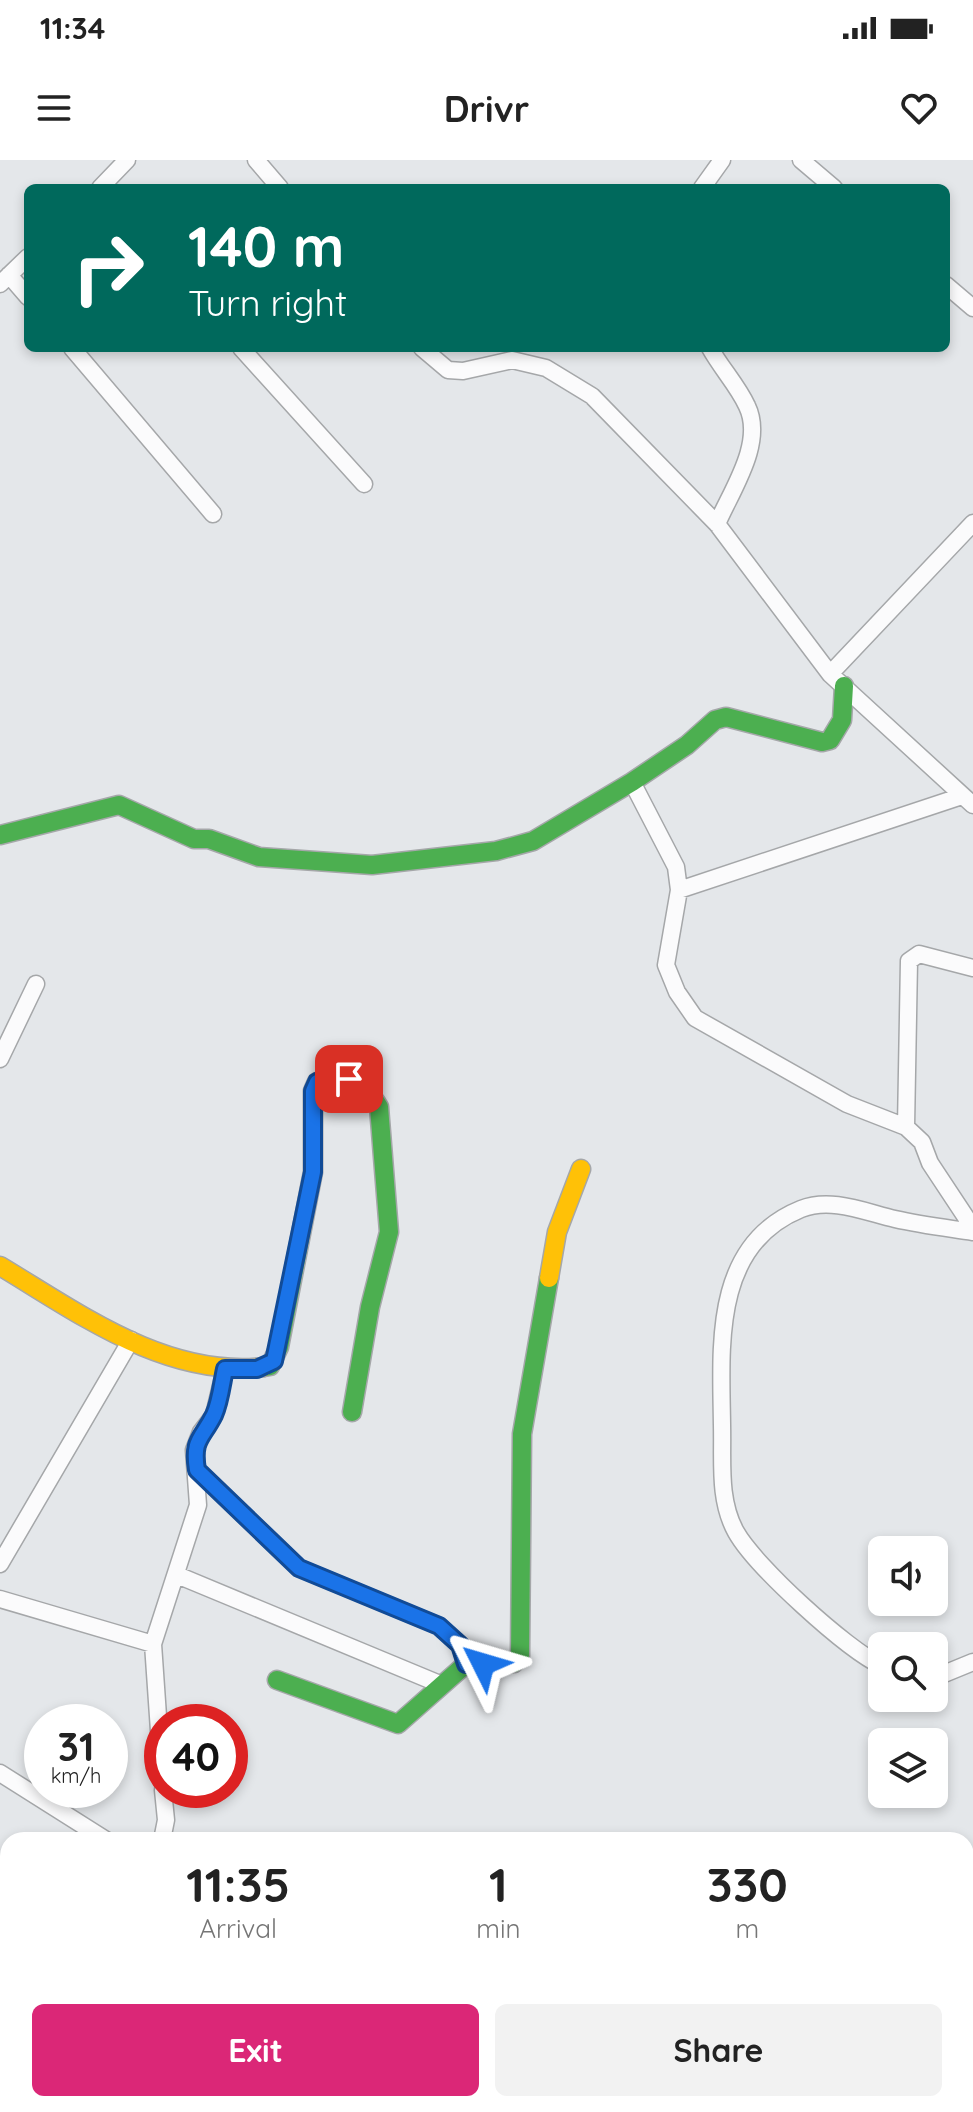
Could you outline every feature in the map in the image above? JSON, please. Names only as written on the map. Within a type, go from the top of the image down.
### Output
[{"type":"street","points":[[104,184],[127,160]]},
{"type":"street","points":[[256,160],[277,184]]},
{"type":"street","points":[[705,184],[722,160]]},
{"type":"street","points":[[801,160],[829,184]]},
{"type":"street","points":[[24,261],[5,279],[24,294]]},
{"type":"street","points":[[950,288],[973,308]]},
{"type":"street","points":[[75,352],[213,514]]},
{"type":"street","points":[[245,352],[364,484]]},
{"type":"street","points":[[427,352],[448,370],[463,371],[512,360],[546,368],[592,396],[717,524],[837,680],[968,800]]},
{"type":"street","points":[[713,352],[748,407],[753,425],[750,449],[717,524]]},
{"type":"street","points":[[0,835],[119,805],[194,839],[209,839],[259,857],[372,865],[516,848],[632,782],[687,745],[715,720],[726,717],[822,742],[831,740],[839,732],[837,680],[973,523]]},
{"type":"street","points":[[632,782],[676,867],[679,890],[666,965],[677,992],[695,1018],[847,1104],[906,1127],[922,1142],[930,1163],[973,1230]]},
{"type":"street","points":[[679,890],[968,800]]},
{"type":"street","points":[[906,1127],[909,961],[919,954],[973,968]]},
{"type":"street","points":[[0,1059],[36,984]]},
{"type":"street","points":[[0,1266],[131,1340],[184,1361],[225,1369],[257,1369],[274,1361],[313,1172],[313,1091],[317,1082],[328,1078],[349,1079],[367,1090],[379,1107],[389,1232],[370,1307],[352,1412]]},
{"type":"street","points":[[277,1680],[398,1724],[466,1664],[514,1663],[522,1649],[518,1596],[524,1503],[522,1434],[557,1232],[581,1169]]},
{"type":"street","points":[[868,1656],[844,1639],[754,1559],[735,1531],[724,1500],[721,1340],[725,1301],[741,1261],[763,1231],[803,1208],[846,1205],[896,1219],[973,1230]]},
{"type":"street","points":[[0,1564],[131,1340]]},
{"type":"street","points":[[157,1704],[153,1644],[198,1505],[194,1450],[201,1432],[214,1415],[225,1369]]},
{"type":"street","points":[[197,1470],[299,1568],[439,1626],[460,1645],[466,1664]]},
{"type":"street","points":[[177,1575],[442,1685]]},
{"type":"street","points":[[0,1599],[153,1644]]},
{"type":"street","points":[[948,1674],[973,1662]]},
{"type":"street","points":[[0,1773],[93,1832]]},
{"type":"street","points":[[164,1832],[165,1808]]},
{"type":"traffic: fast","points":[[0,835],[119,805],[194,839],[209,839],[259,857],[372,865],[496,851],[533,841],[632,782],[687,745],[715,720],[726,717],[822,742],[830,740],[842,720],[844,686]]},
{"type":"traffic: fast","points":[[264,1367],[270,1366],[279,1347],[313,1172],[313,1091],[317,1082],[336,1079],[353,1082],[367,1092],[379,1107],[389,1232],[370,1307],[352,1412]]},
{"type":"traffic: fast","points":[[277,1680],[398,1724],[466,1664],[514,1663],[520,1656],[522,1434],[549,1278]]},
{"type":"traffic: slow","points":[[549,1278],[557,1232],[581,1169]]},
{"type":"traffic: slow","points":[[0,1266],[93,1322],[158,1353],[193,1363],[228,1368],[264,1367]]},
{"type":"route","points":[[349,1079],[328,1078],[317,1082],[314,1087],[313,1172],[304,1230],[274,1361],[270,1366],[257,1369],[225,1369],[214,1415],[201,1432],[194,1450],[197,1470],[299,1568],[439,1626],[460,1645],[466,1664],[483,1664]]}]
